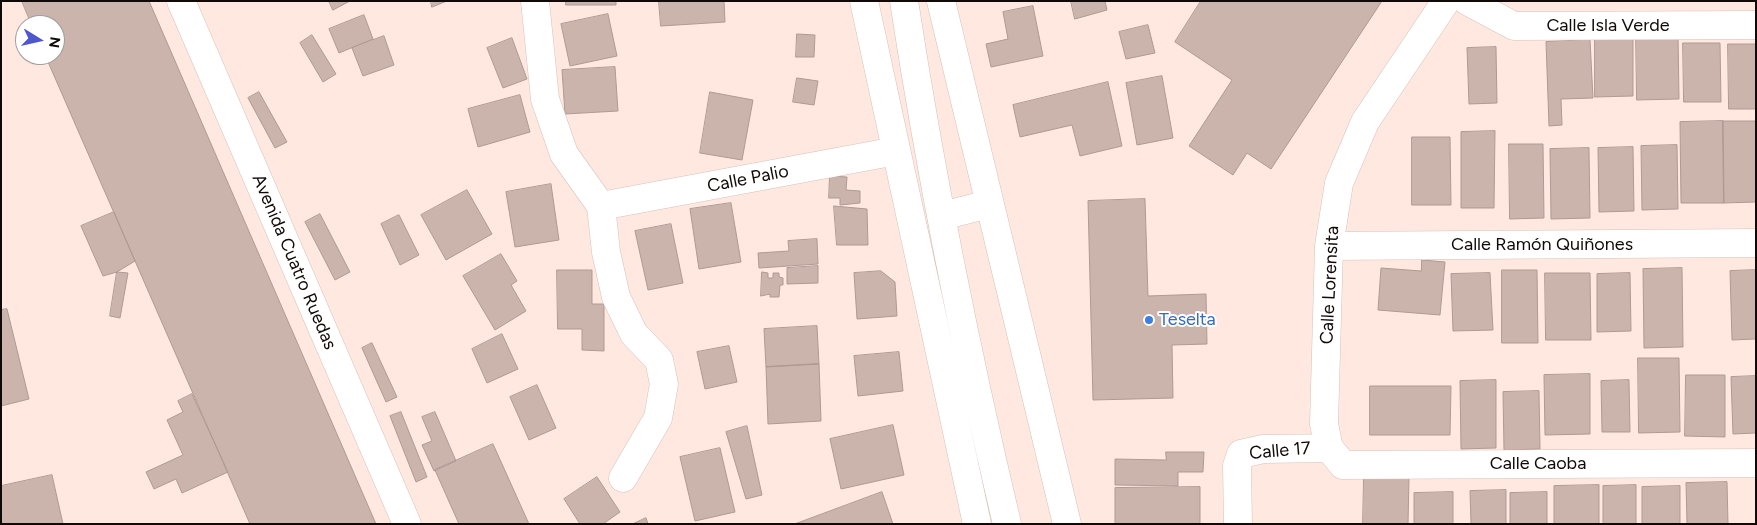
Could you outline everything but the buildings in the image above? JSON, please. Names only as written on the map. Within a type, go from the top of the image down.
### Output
[{"type":"street","name":"Avenida Cuatro Ruedas","points":[[181,1],[407,524]]},
{"type":"street","points":[[535,1],[546,99],[564,154],[601,206],[606,252],[616,297],[634,334],[659,360],[664,384],[658,418],[623,478]]},
{"type":"street","points":[[864,1],[977,524]]},
{"type":"street","points":[[904,1],[919,96],[942,216],[984,426],[1007,524]]},
{"type":"street","points":[[941,1],[1067,524]]},
{"type":"street","name":"Calle Lorensita","points":[[1329,448],[1324,424],[1329,246],[1339,183],[1365,122],[1446,1]]},
{"type":"street","name":"Calle Isla Verde","points":[[1467,1],[1514,26],[1756,25]]},
{"type":"street","name":"Calle Palio","points":[[601,206],[896,151]]},
{"type":"street","points":[[942,216],[989,204]]},
{"type":"street","name":"Calle Ramón Quiñones","points":[[1329,246],[1756,243]]},
{"type":"street","name":"Calle Caoba","points":[[1329,448],[1343,465],[1756,463]]},
{"type":"street","name":"Calle 17","points":[[1238,524],[1237,466],[1240,454],[1263,449],[1329,448]]},
{"type":"place","name":"Teselta","points":[[1149,320]]}]
